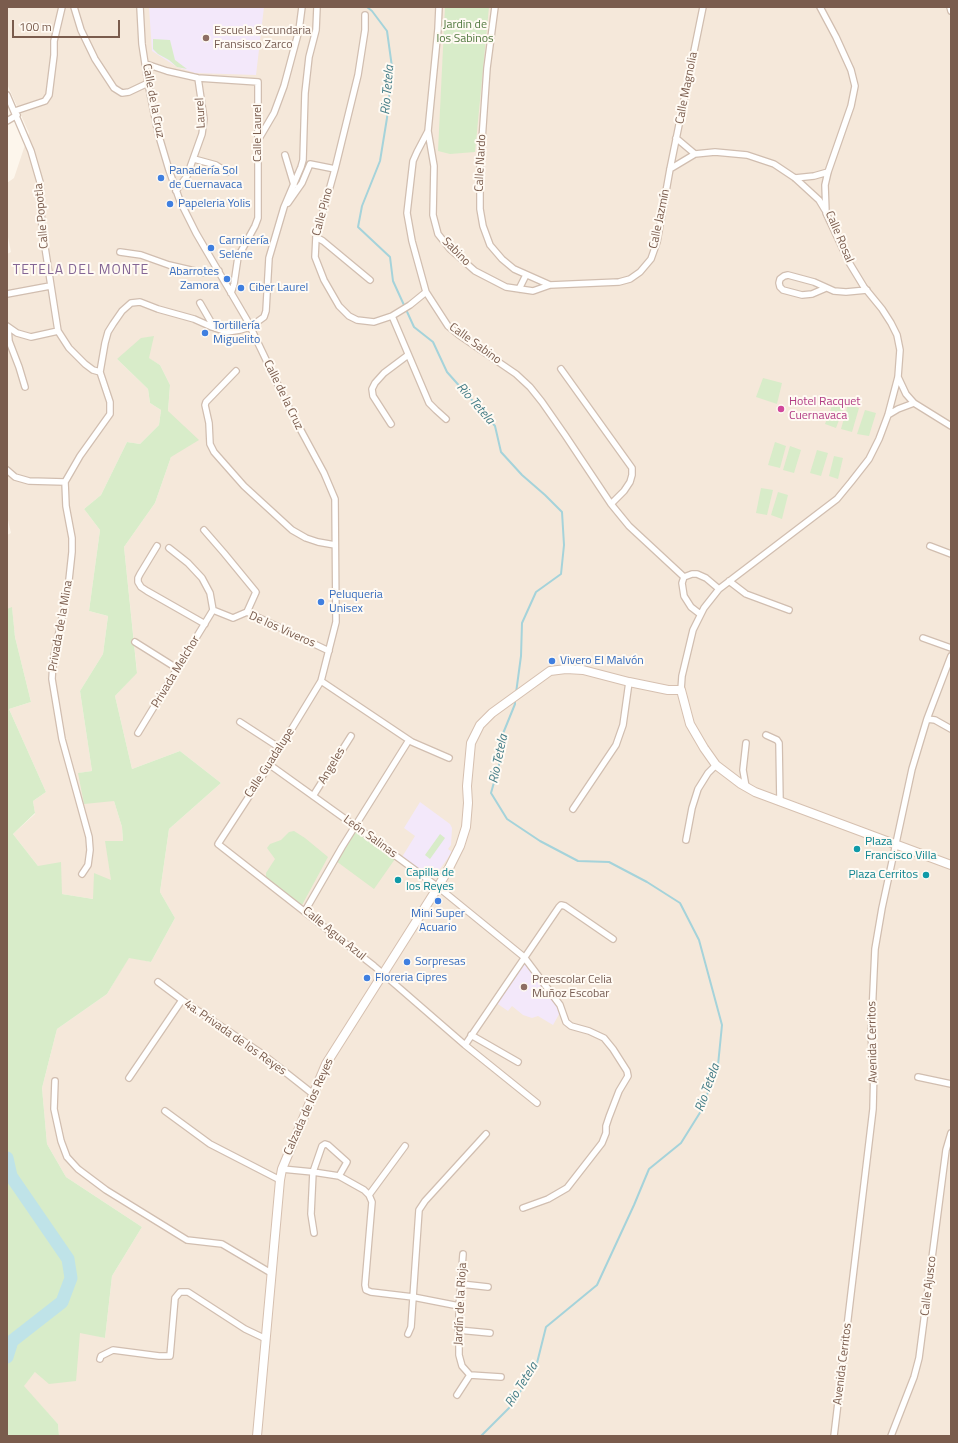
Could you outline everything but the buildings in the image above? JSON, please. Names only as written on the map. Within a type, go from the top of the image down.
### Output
[{"type":"street","points":[[7,121],[16,113],[44,101],[49,95],[54,55],[54,41],[62,7]]},
{"type":"street","points":[[74,7],[81,30],[96,59],[114,88],[122,93],[129,92],[148,83]]},
{"type":"street","name":"Calle de la Cruz","points":[[140,7],[142,44],[148,83],[158,133],[176,191],[196,232],[247,320],[291,412],[324,473],[333,494],[336,622],[321,681]]},
{"type":"street","points":[[257,143],[274,114],[284,86],[298,30],[302,7]]},
{"type":"street","points":[[7,470],[15,477],[29,481],[65,482],[80,456],[110,414],[110,402],[100,372],[108,332],[122,311],[133,302],[140,302],[158,309],[194,319],[227,332],[250,327],[262,319],[266,311],[269,258],[284,207],[303,160],[305,93],[309,57],[316,30],[317,7]]},
{"type":"street","name":"Calle Sabino","points":[[439,7],[428,131],[416,152],[413,161],[407,213],[413,247],[426,292],[448,326],[516,374],[530,387],[565,435],[611,504],[629,526],[684,577]]},
{"type":"street","name":"Calle Nardo","points":[[495,7],[487,68],[480,169],[480,209],[483,226],[490,245],[502,259],[514,269],[550,285]]},
{"type":"street","name":"Calle Magnolia","points":[[670,169],[703,7]]},
{"type":"street","name":"Calle Rosal","points":[[680,690],[689,644],[700,614],[718,589],[837,499],[869,459],[879,439],[888,415],[898,377],[900,350],[897,335],[882,309],[867,290],[850,264],[826,213],[826,185],[828,172],[852,101],[855,86],[848,63],[833,30],[819,8]]},
{"type":"street","name":"Calle Pino","points":[[365,15],[365,30],[358,75],[335,169],[316,237],[315,257],[332,295],[343,311],[357,320],[374,322],[394,315],[410,305],[426,292]]},
{"type":"street","name":"Calle Laurel","points":[[146,64],[167,71],[198,78],[258,82],[258,218],[238,257],[234,284],[231,292]]},
{"type":"street","name":"Laurel","points":[[176,191],[187,176],[202,134],[204,119],[198,78]]},
{"type":"street","name":"Calle Popotla","points":[[7,95],[31,151],[40,182],[42,228],[58,331],[69,348],[85,364],[93,370],[100,372]]},
{"type":"street","name":"Sabino","points":[[428,131],[434,166],[433,215],[438,234],[450,249],[475,271],[506,287],[533,291],[550,285]]},
{"type":"street","points":[[676,138],[695,154]]},
{"type":"street","points":[[670,169],[695,154],[714,152],[748,155],[774,164],[795,178],[819,200],[826,213]]},
{"type":"street","points":[[285,155],[294,185]]},
{"type":"street","points":[[194,159],[216,165],[227,172]]},
{"type":"street","points":[[284,207],[302,184],[310,164],[335,169]]},
{"type":"street","name":"Calle Jazmín","points":[[550,285],[619,282],[630,279],[640,272],[651,259],[657,242],[670,169]]},
{"type":"street","points":[[795,178],[814,176],[828,172]]},
{"type":"street","points":[[316,237],[323,241],[370,280]]},
{"type":"street","points":[[120,252],[141,255],[169,265],[199,272],[206,273],[219,271]]},
{"type":"street","points":[[519,289],[526,275]]},
{"type":"street","points":[[826,288],[812,294],[802,295],[783,290],[779,283],[780,279],[784,276],[788,276],[806,280],[834,291],[846,292],[867,290]]},
{"type":"street","points":[[7,294],[50,286]]},
{"type":"street","points":[[200,302],[211,322],[212,327]]},
{"type":"street","points":[[394,315],[408,355],[429,403],[446,419]]},
{"type":"street","points":[[7,327],[18,333],[31,337],[58,331]]},
{"type":"street","points":[[7,327],[8,341],[19,367],[25,387]]},
{"type":"street","points":[[391,424],[373,396],[372,390],[375,382],[384,373],[408,355]]},
{"type":"street","points":[[561,369],[632,468],[630,482],[624,491],[611,504]]},
{"type":"street","points":[[236,372],[206,402],[205,405],[209,423],[210,444],[214,452],[244,486],[292,530],[306,538],[335,545]]},
{"type":"street","points":[[898,377],[906,394],[914,403],[951,426]]},
{"type":"street","points":[[888,415],[898,409],[914,403]]},
{"type":"street","name":"Privada de la Mina","points":[[65,482],[66,506],[72,538],[72,552],[68,589],[53,661],[52,679],[62,739],[89,837],[90,850],[88,865],[82,874]]},
{"type":"street","points":[[204,530],[256,592],[247,612]]},
{"type":"street","points":[[157,546],[138,578],[138,582],[141,587],[205,624]]},
{"type":"street","points":[[930,546],[951,554]]},
{"type":"street","points":[[169,548],[188,563],[202,578],[210,593],[213,610]]},
{"type":"street","points":[[700,614],[690,606],[684,596],[682,583],[684,577],[697,574],[706,578],[718,589]]},
{"type":"street","points":[[729,581],[746,594],[789,610]]},
{"type":"street","name":"De los Viveros","points":[[213,610],[233,618],[247,612],[329,651]]},
{"type":"street","name":"Privada Melchor","points":[[138,733],[213,610]]},
{"type":"street","points":[[923,638],[951,648]]},
{"type":"street","points":[[135,642],[178,669]]},
{"type":"street","name":"Avenida Cerritos","points":[[834,1436],[873,1109],[874,1066],[871,1037],[876,949],[882,908],[912,769],[927,719],[951,656]]},
{"type":"street","name":"Calzada de los Reyes","points":[[257,1436],[271,1273],[282,1169],[326,1064],[438,887],[460,846],[466,827],[468,803],[467,786],[471,743],[475,734],[487,718],[550,671],[566,669],[583,670],[629,682],[668,690],[680,690]]},
{"type":"street","points":[[321,681],[409,740],[449,758]]},
{"type":"street","name":"Calle Guadalupe","points":[[218,844],[270,765],[321,681]]},
{"type":"street","points":[[574,809],[616,745],[623,725],[629,682]]},
{"type":"street","points":[[680,690],[694,732],[716,766],[746,787],[780,802],[951,865]]},
{"type":"street","points":[[927,719],[935,720],[951,729]]},
{"type":"street","points":[[240,722],[280,748]]},
{"type":"street","points":[[766,735],[777,740],[780,746],[780,802]]},
{"type":"street","name":"Angeles","points":[[314,796],[351,736]]},
{"type":"street","points":[[305,911],[355,826],[409,740]]},
{"type":"street","points":[[746,743],[743,770],[746,787]]},
{"type":"street","name":"León Salinas","points":[[270,765],[438,887],[524,957],[560,1005],[566,1022],[571,1026],[589,1031],[604,1038],[613,1049],[627,1072],[628,1076],[619,1091],[606,1126],[606,1133],[602,1143],[567,1188],[548,1199],[523,1208]]},
{"type":"street","points":[[686,840],[692,808],[698,789],[708,773],[716,766]]},
{"type":"street","name":"Calle Agua Azul","points":[[218,844],[374,966],[465,1045],[537,1103]]},
{"type":"street","points":[[465,1045],[558,907],[561,905],[612,939]]},
{"type":"street","name":"4a. Privada de los Reyes","points":[[158,982],[182,1000],[262,1053],[313,1094]]},
{"type":"street","points":[[129,1078],[182,1000]]},
{"type":"street","points":[[471,1035],[518,1062]]},
{"type":"street","points":[[918,1077],[951,1084]]},
{"type":"street","points":[[55,1081],[54,1108],[61,1141],[67,1157],[78,1169],[106,1190],[187,1240],[222,1244],[271,1273]]},
{"type":"street","points":[[165,1111],[210,1144],[280,1180]]},
{"type":"street","name":"Calle Ajusco","points":[[891,1436],[920,1358],[946,1150],[951,1133]]},
{"type":"street","points":[[408,1334],[411,1327],[414,1297],[418,1210],[486,1134]]},
{"type":"street","points":[[314,1233],[311,1214],[313,1172],[322,1146],[325,1144],[347,1162],[339,1176]]},
{"type":"street","points":[[369,1195],[405,1146]]},
{"type":"street","points":[[282,1169],[339,1176],[364,1190],[369,1195],[372,1202],[365,1285],[366,1290],[371,1292],[414,1297],[459,1306]]},
{"type":"street","name":"Jardín de la Rioja","points":[[463,1254],[459,1306],[458,1355],[462,1366],[470,1375]]},
{"type":"street","points":[[461,1284],[488,1287]]},
{"type":"street","points":[[100,1359],[101,1356],[112,1350],[170,1356],[175,1298],[180,1292],[188,1292],[245,1329],[266,1339]]},
{"type":"street","points":[[458,1330],[490,1333]]},
{"type":"street","points":[[457,1395],[470,1375],[501,1377]]},
{"type":"shaded area","points":[[7,7],[951,7],[951,1436],[59,1436],[58,1424],[23,1386],[35,1372],[80,1332],[105,1338],[112,1276],[142,1227],[66,1177],[47,1144],[42,1088],[57,1029],[107,994],[129,957],[151,962],[175,918],[160,892],[169,829],[221,783],[180,751],[132,769],[115,696],[137,672],[124,547],[155,503],[171,457],[168,411],[170,385],[160,365],[148,358],[117,359],[148,389],[150,403],[161,410],[159,425],[140,444],[127,442],[101,495],[84,509],[100,530],[89,611],[108,616],[103,654],[80,691],[92,771],[79,773],[114,801],[122,827],[123,841],[111,880],[93,899],[62,894],[13,834],[35,814],[33,801],[46,792],[9,709],[31,702],[15,637],[12,608],[7,609],[7,535],[11,533],[7,516],[7,254],[11,252],[7,232],[7,183],[14,178],[29,133],[7,84]]},
{"type":"shaded area","name":"Escuela Secundaria Fransisco Zarco","points":[[149,7],[264,7],[256,75],[195,73],[177,67],[152,51]]},
{"type":"shaded area","points":[[420,802],[450,824],[452,828],[451,845],[448,849],[452,852],[433,879],[402,857],[415,836],[404,828]]},
{"type":"shaded area","name":"Preescolar Celia Muñoz Escobar","points":[[524,957],[562,1009],[553,1025],[538,1016],[532,1018],[523,1015],[512,1006],[508,1011],[492,1000]]},
{"type":"green space","name":"Jardin de los Sabinos","points":[[445,7],[489,7],[475,152],[450,154],[438,151]]},
{"type":"green space","points":[[153,39],[170,40],[175,60],[187,69],[177,67],[169,60],[158,54],[153,49]]},
{"type":"green space","points":[[154,336],[149,358],[160,365],[170,385],[168,411],[199,440],[171,457],[155,503],[124,547],[137,673],[115,696],[132,769],[180,751],[221,783],[169,829],[160,892],[175,918],[151,962],[129,958],[107,994],[57,1029],[42,1088],[47,1144],[66,1177],[142,1227],[112,1276],[105,1338],[80,1333],[76,1381],[49,1384],[35,1372],[24,1386],[58,1424],[59,1436],[7,1436],[7,609],[12,607],[15,637],[31,702],[9,709],[46,792],[33,801],[35,813],[13,834],[38,866],[61,862],[62,894],[93,899],[94,873],[111,880],[105,841],[123,841],[122,827],[114,801],[84,804],[78,773],[92,771],[80,691],[103,654],[108,616],[89,611],[100,530],[84,509],[101,495],[127,442],[140,444],[159,425],[161,410],[150,403],[148,389],[117,359],[141,338]]},
{"type":"green space","points":[[763,378],[782,383],[777,404],[756,397]]},
{"type":"green space","points":[[834,401],[845,404],[836,428],[825,424]]},
{"type":"green space","points":[[848,404],[859,408],[852,432],[841,429]]},
{"type":"green space","points":[[865,410],[876,413],[869,436],[857,434]]},
{"type":"green space","points":[[775,442],[786,446],[780,468],[768,465]]},
{"type":"green space","points":[[790,446],[801,450],[794,473],[783,470]]},
{"type":"green space","points":[[817,450],[828,453],[821,476],[810,473]]},
{"type":"green space","points":[[834,456],[843,458],[838,479],[829,476]]},
{"type":"green space","points":[[761,488],[773,490],[767,515],[756,513]]},
{"type":"green space","points":[[778,492],[788,495],[782,519],[771,515]]},
{"type":"green space","points":[[356,830],[395,859],[374,889],[336,861]]},
{"type":"green space","points":[[294,831],[328,857],[301,907],[266,881],[266,873],[275,859],[267,848],[270,844],[281,840],[289,832]]},
{"type":"green space","points":[[440,834],[445,838],[430,859],[425,855]]},
{"type":"waterway","name":"Rio Tetela","points":[[367,7],[372,11],[387,31],[392,67],[387,118],[380,161],[362,206],[358,227],[390,257],[393,281],[414,327],[433,342],[447,372],[495,426],[501,452],[522,475],[562,512],[564,545],[561,574],[536,592],[522,623],[521,656],[516,693]]},
{"type":"waterway","name":"Rio Tetela","points":[[481,1436],[511,1406],[536,1367],[546,1327],[597,1285],[649,1169],[681,1143],[701,1111],[718,1065],[722,1025],[699,940],[680,903],[647,882],[609,862],[578,861],[540,841],[507,819],[491,793],[500,761],[502,736],[515,704],[515,699]]},
{"type":"waterway","points":[[7,1158],[11,1176],[68,1259],[71,1278],[62,1302],[12,1341],[7,1357]]},
{"type":"place","name":"Escuela Secundaria Fransisco Zarco","points":[[206,38]]},
{"type":"place","name":"Panadería Sol de Cuernavaca","points":[[161,178]]},
{"type":"place","name":"Papeleria Yolis","points":[[170,204]]},
{"type":"place","name":"Carnicería Selene","points":[[211,248]]},
{"type":"place","name":"Abarrotes Zamora","points":[[227,279]]},
{"type":"place","name":"Ciber Laurel","points":[[241,288]]},
{"type":"place","name":"Tortillería Miguelito","points":[[205,333]]},
{"type":"place","name":"Hotel Racquet Cuernavaca","points":[[781,409]]},
{"type":"place","name":"Peluqueria Unisex","points":[[321,602]]},
{"type":"place","name":"Vivero El Malvón","points":[[552,661]]},
{"type":"place","name":"Plaza Francisco Villa","points":[[857,849]]},
{"type":"place","name":"Plaza Cerritos","points":[[926,875]]},
{"type":"place","name":"Capilla de los Reyes","points":[[398,880]]},
{"type":"place","name":"Mini Super Acuario","points":[[438,901]]},
{"type":"place","name":"Sorpresas","points":[[407,962]]},
{"type":"place","name":"Floreria Cipres","points":[[367,978]]},
{"type":"place","name":"Preescolar Celia Muñoz Escobar","points":[[524,987]]},
{"type":"district","name":"TETELA DEL MONTE","points":[[81,271]]}]
